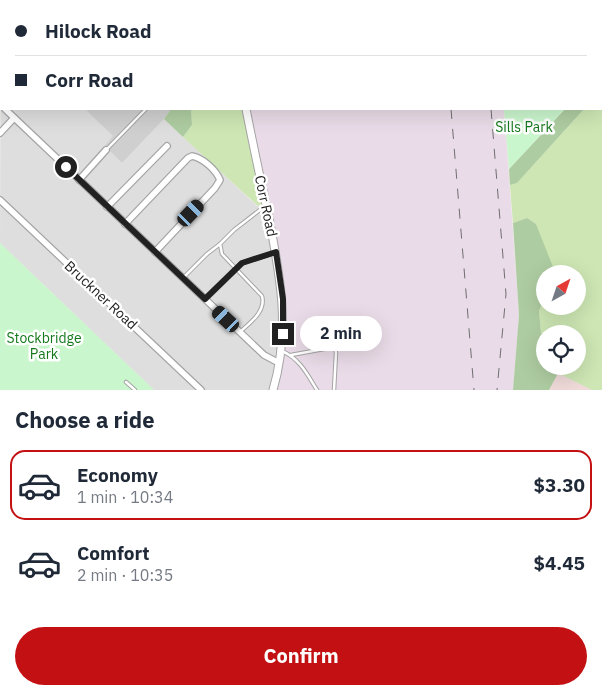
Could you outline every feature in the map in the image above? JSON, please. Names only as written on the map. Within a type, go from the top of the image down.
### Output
[{"type":"street","points":[[6,110],[267,358],[279,363]]},
{"type":"street","name":"Corr Road","points":[[246,110],[276,252],[283,299],[281,351],[273,390]]},
{"type":"street","points":[[0,133],[14,118]]},
{"type":"street","points":[[107,206],[167,146]]},
{"type":"street","points":[[79,180],[106,150]]},
{"type":"street","points":[[126,224],[188,158],[192,156],[200,159],[218,174],[220,180],[215,188],[155,252]]},
{"type":"street","name":"Bruckner Road","points":[[0,200],[201,390]]},
{"type":"lane","points":[[106,150],[145,110]]},
{"type":"lane","points":[[183,278],[234,230],[266,206]]},
{"type":"lane","points":[[220,244],[222,254],[260,292],[264,301],[259,312],[240,332]]},
{"type":"lane","points":[[205,299],[242,263],[276,252]]},
{"type":"lane","points":[[291,356],[335,347],[334,390]]},
{"type":"lane","points":[[281,351],[301,364],[317,390]]},
{"type":"lane","points":[[126,382],[135,390]]},
{"type":"shaded area","points":[[1,110],[89,110],[114,137],[122,163],[164,119],[257,206],[263,203],[277,272],[281,317],[278,352],[269,390],[154,390],[0,243]]},
{"type":"shaded area","points":[[170,110],[122,163],[105,146],[113,136],[87,111]]},
{"type":"shaded area","points":[[250,110],[504,110],[519,315],[513,390],[276,390],[283,365],[286,321],[286,297],[281,262]]},
{"type":"shaded area","points":[[557,375],[562,375],[592,390],[549,390]]},
{"type":"green space","points":[[170,110],[191,110],[192,125],[183,137],[164,119]]},
{"type":"green space","points":[[191,110],[243,110],[263,203],[258,206],[183,137],[192,125]]},
{"type":"green space","name":"Sills Park","points":[[504,110],[564,110],[509,169]]},
{"type":"green space","points":[[564,110],[583,110],[517,183],[510,185],[509,169]]},
{"type":"green space","points":[[583,110],[602,110],[602,390],[592,390],[562,375],[586,375],[586,325],[540,325],[539,315],[586,315],[586,265],[551,265],[536,224],[527,218],[513,223],[510,185],[517,183]]},
{"type":"green space","points":[[527,218],[536,224],[552,265],[536,265],[536,315],[539,315],[540,325],[536,325],[536,375],[557,375],[549,390],[513,390],[519,315],[513,223]]},
{"type":"green space","name":"Stockbridge Park","points":[[0,243],[154,390],[0,390]]},
{"type":"railway","points":[[451,110],[474,390]]},
{"type":"railway","points":[[491,110],[506,294],[497,390]]},
{"type":"route","points":[[66,167],[205,299],[242,263],[276,252],[284,309],[283,334]]}]
